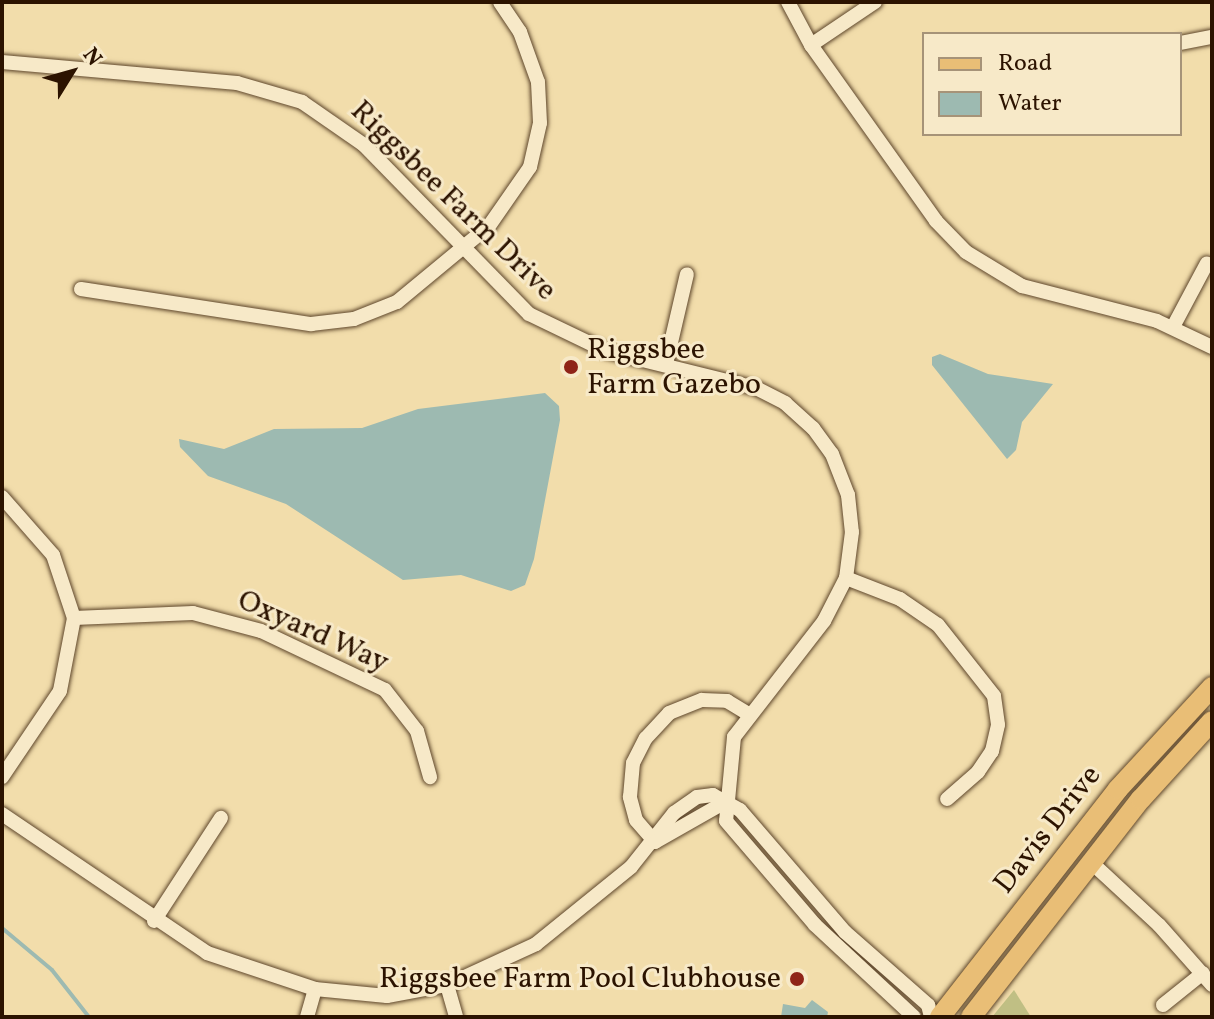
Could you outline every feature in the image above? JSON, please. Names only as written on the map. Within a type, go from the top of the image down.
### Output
[{"type":"main road","name":"Davis Drive","points":[[940,1017],[1134,770],[1212,687]]},
{"type":"main road","name":"Davis Drive","points":[[971,1017],[1092,863],[1212,721]]},
{"type":"street","points":[[81,289],[279,322],[327,323],[397,302],[461,249],[514,196],[538,139],[535,66],[500,2]]},
{"type":"street","points":[[788,2],[811,45],[936,221],[966,252],[1007,279],[1043,294],[1173,327],[1212,347]]},
{"type":"street","points":[[811,45],[875,2]]},
{"type":"street","points":[[1182,43],[1212,37]]},
{"type":"street","name":"Riggsbee Farm Drive","points":[[2,62],[237,83],[302,102],[364,145],[510,300],[551,328],[606,351],[756,388],[785,403],[813,428],[832,454],[848,495],[852,532],[846,578],[824,621],[749,714],[731,748],[726,821],[741,842],[848,959],[914,1017]]},
{"type":"street","points":[[1173,327],[1207,263]]},
{"type":"street","points":[[666,364],[687,274]]},
{"type":"street","points":[[2,497],[53,555],[74,618],[60,691],[2,777]]},
{"type":"street","points":[[846,578],[900,599],[938,625],[994,696],[998,725],[992,751],[978,772],[947,799]]},
{"type":"street","name":"Oxyard Way","points":[[74,618],[193,613],[261,631],[385,690],[417,731],[430,777]]},
{"type":"street","points":[[655,842],[636,820],[630,797],[633,763],[646,738],[669,713],[702,700],[727,701],[749,714]]},
{"type":"street","points":[[2,814],[154,921],[225,961],[315,989],[387,996],[447,985],[512,956],[559,928],[655,842],[725,802],[740,810],[855,942],[928,1005],[931,1017]]},
{"type":"street","points":[[154,921],[221,818]]},
{"type":"street","points":[[1092,863],[1207,979],[1163,1005]]},
{"type":"street","points":[[447,985],[456,1017]]},
{"type":"street","points":[[307,1017],[315,989]]},
{"type":"shaded area","points":[[1014,990],[1031,1017],[992,1017]]},
{"type":"water","points":[[940,354],[988,374],[1053,384],[1022,422],[1016,450],[1007,459],[932,365],[932,357]]},
{"type":"water","points":[[545,393],[559,406],[560,420],[534,559],[525,585],[511,591],[461,575],[403,580],[286,504],[208,476],[180,447],[179,439],[224,449],[274,429],[362,428],[418,409]]},
{"type":"water","points":[[812,1000],[828,1012],[827,1017],[781,1017],[783,1004],[805,1008]]},
{"type":"waterway","points":[[2,928],[52,970],[89,1017]]},
{"type":"place","name":"Riggsbee Farm Gazebo","points":[[571,367]]},
{"type":"place","name":"Riggsbee Farm Pool Clubhouse","points":[[797,979]]}]
